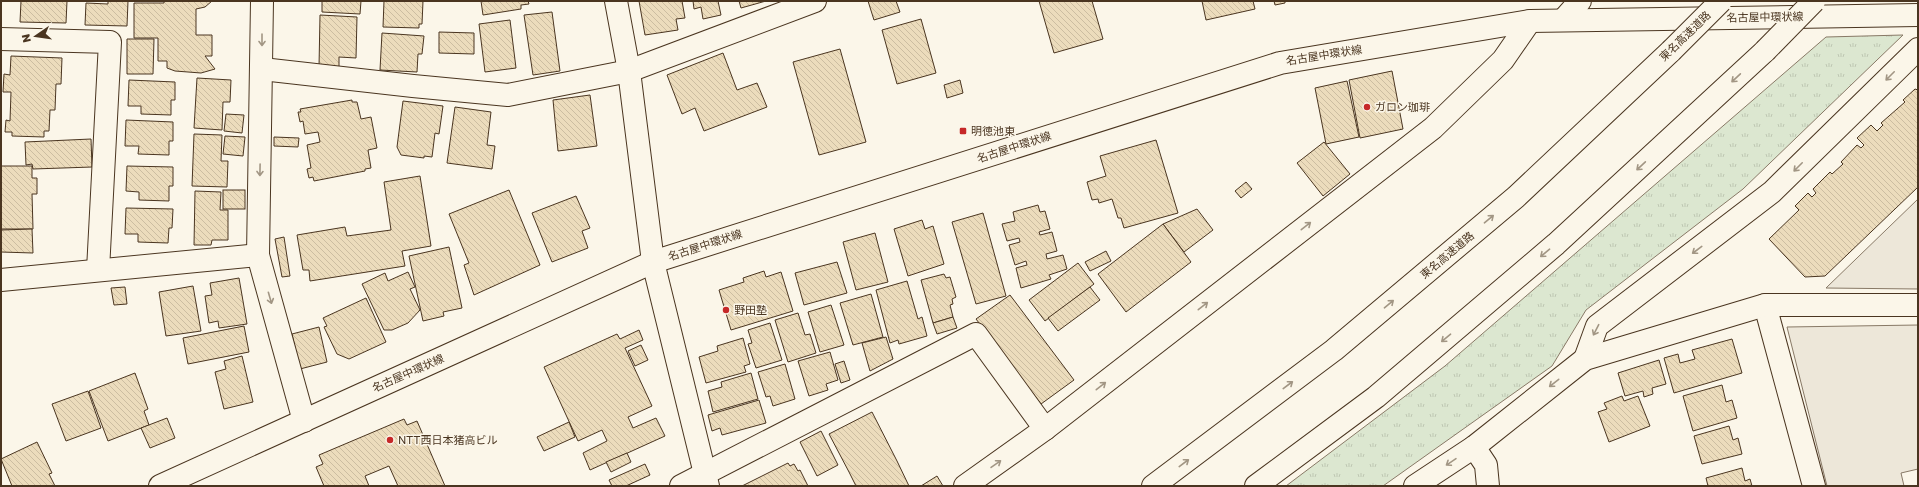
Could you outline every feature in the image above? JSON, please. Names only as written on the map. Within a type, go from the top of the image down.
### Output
[{"type":"main road","points":[[262,1],[258,255],[304,421]]},
{"type":"main road","points":[[616,1],[629,71],[653,262],[707,480]]},
{"type":"main road","points":[[262,69],[508,95],[629,71],[815,1]]},
{"type":"main road","points":[[1564,19],[1580,1]]},
{"type":"main road","name":"東名高速道路","points":[[1153,486],[1346,340],[1516,196],[1671,51],[1721,1]]},
{"type":"main road","points":[[1256,486],[1376,397],[1556,244],[1765,51],[1814,1]]},
{"type":"main road","name":"名古屋中環状線","points":[[160,486],[653,262],[1280,62],[1530,21],[1564,19],[1918,15]]},
{"type":"main road","points":[[965,486],[1045,429],[1433,128],[1503,60],[1530,21]]},
{"type":"main road","points":[[1,39],[110,42],[98,270]]},
{"type":"main road","points":[[1585,359],[1597,326],[1772,192],[1918,49]]},
{"type":"main road","points":[[1,280],[258,255]]},
{"type":"main road","points":[[1765,305],[1814,486]]},
{"type":"main road","points":[[1415,486],[1474,447],[1585,359],[1765,305],[1918,305]]},
{"type":"main road","points":[[681,486],[707,480],[976,334],[1045,429]]},
{"type":"main road","points":[[1474,447],[1486,466],[1488,486]]},
{"type":"green space","points":[[1903,35],[1743,189],[1586,310],[1552,366],[1383,486],[1286,486],[1445,366],[1826,37]]},
{"type":"shaded area","points":[[1918,199],[1918,289],[1826,288]]},
{"type":"shaded area","points":[[1918,325],[1918,469],[1901,473],[1904,486],[1827,486],[1787,327]]},
{"type":"building","points":[[21,1],[67,1],[66,23],[20,22]]},
{"type":"building","points":[[108,1],[128,1],[127,26],[85,25],[86,3],[108,4]]},
{"type":"building","points":[[164,1],[212,1],[205,7],[196,9],[196,35],[212,35],[212,56],[205,56],[215,69],[201,73],[175,71],[167,68],[167,61],[158,61],[158,38],[134,38],[134,3],[164,3]]},
{"type":"building","points":[[322,1],[361,1],[360,14],[322,12]]},
{"type":"building","points":[[384,1],[423,1],[422,24],[419,24],[419,28],[383,27]]},
{"type":"building","points":[[481,1],[528,1],[529,4],[521,5],[521,9],[483,15]]},
{"type":"building","points":[[639,1],[682,1],[685,18],[676,19],[678,30],[645,35]]},
{"type":"building","points":[[693,1],[718,1],[721,15],[703,19],[701,7],[694,9]]},
{"type":"building","points":[[739,1],[766,1],[741,8]]},
{"type":"building","points":[[868,1],[896,1],[900,12],[874,20]]},
{"type":"building","points":[[1039,1],[1092,1],[1103,39],[1054,53]]},
{"type":"building","points":[[1202,1],[1253,1],[1255,9],[1206,20]]},
{"type":"building","points":[[1274,1],[1285,1],[1285,3],[1275,5]]},
{"type":"building","points":[[552,12],[560,71],[533,75],[524,15]]},
{"type":"building","points":[[320,15],[357,17],[356,58],[339,57],[339,68],[319,67]]},
{"type":"building","points":[[921,19],[936,73],[897,84],[882,30]]},
{"type":"building","points":[[510,20],[516,68],[485,72],[479,24]]},
{"type":"building","points":[[439,32],[474,33],[474,54],[439,53]]},
{"type":"building","points":[[382,33],[424,36],[422,54],[418,54],[417,72],[380,70]]},
{"type":"building","points":[[127,39],[154,39],[153,74],[127,74]]},
{"type":"building","points":[[840,49],[866,142],[819,155],[793,62]]},
{"type":"building","points":[[723,53],[737,90],[757,83],[767,107],[704,131],[695,108],[682,114],[667,75]]},
{"type":"building","points":[[11,56],[62,58],[61,84],[56,84],[55,110],[50,110],[49,131],[44,131],[44,137],[12,136],[12,132],[5,132],[6,120],[10,121],[11,92],[3,92],[4,74],[10,75]]},
{"type":"building","points":[[1392,71],[1403,129],[1360,138],[1349,80]]},
{"type":"building","points":[[197,78],[231,80],[230,102],[223,102],[222,130],[194,128]]},
{"type":"building","points":[[129,80],[175,82],[175,100],[171,100],[171,115],[141,114],[141,106],[128,106]]},
{"type":"building","points":[[960,80],[963,93],[947,98],[944,85]]},
{"type":"building","points":[[1347,81],[1359,137],[1326,144],[1315,88]]},
{"type":"building","points":[[1915,89],[1918,90],[1918,187],[1825,276],[1805,277],[1769,239],[1799,210],[1795,206],[1808,193],[1812,197],[1816,193],[1813,189],[1830,172],[1832,174],[1843,164],[1841,162],[1857,145],[1861,148],[1864,145],[1857,138],[1871,125],[1877,131],[1883,125],[1881,123],[1905,102],[1903,100]]},
{"type":"building","points":[[590,95],[597,146],[558,151],[553,100]]},
{"type":"building","points":[[352,100],[352,102],[357,102],[361,119],[371,117],[377,148],[368,150],[371,168],[365,169],[365,171],[314,181],[313,177],[309,178],[307,169],[311,168],[307,145],[320,142],[318,132],[305,134],[303,121],[300,122],[298,112],[301,112],[300,109]]},
{"type":"building","points":[[403,101],[443,106],[439,134],[435,133],[432,157],[424,156],[424,158],[401,155],[397,147]]},
{"type":"building","points":[[455,107],[491,112],[487,145],[495,146],[492,169],[447,163]]},
{"type":"building","points":[[226,114],[244,115],[242,133],[224,131]]},
{"type":"building","points":[[126,120],[173,122],[173,141],[169,141],[169,155],[138,154],[139,146],[125,146]]},
{"type":"building","points":[[194,134],[222,135],[221,161],[228,161],[227,187],[192,186]]},
{"type":"building","points":[[225,136],[245,137],[243,156],[223,154]]},
{"type":"building","points":[[274,137],[299,138],[298,147],[274,146]]},
{"type":"building","points":[[91,139],[92,167],[33,169],[32,164],[26,165],[25,142]]},
{"type":"building","points":[[1156,140],[1178,213],[1124,228],[1121,218],[1118,218],[1112,199],[1099,203],[1098,199],[1092,200],[1087,182],[1106,176],[1100,156]]},
{"type":"building","points":[[1324,142],[1350,174],[1323,196],[1297,163]]},
{"type":"building","points":[[1,166],[32,166],[32,178],[37,178],[37,194],[32,194],[33,229],[1,229]]},
{"type":"building","points":[[127,166],[173,167],[173,186],[169,186],[169,201],[139,200],[139,192],[126,191]]},
{"type":"building","points":[[420,176],[431,246],[402,251],[405,266],[310,281],[309,270],[303,270],[297,235],[345,227],[347,236],[391,230],[384,182]]},
{"type":"building","points":[[1246,182],[1252,189],[1241,198],[1235,191]]},
{"type":"building","points":[[223,190],[245,190],[245,209],[223,209]]},
{"type":"building","points":[[509,190],[540,265],[474,295],[464,265],[469,263],[449,214]]},
{"type":"building","points":[[195,191],[221,192],[220,210],[228,210],[228,240],[212,240],[211,245],[194,245]]},
{"type":"building","points":[[576,196],[590,228],[582,231],[588,248],[552,262],[532,213]]},
{"type":"building","points":[[1038,205],[1040,212],[1045,211],[1050,229],[1039,232],[1040,235],[1052,232],[1057,251],[1046,254],[1047,259],[1063,255],[1067,269],[1049,275],[1051,279],[1021,288],[1016,268],[1027,265],[1026,261],[1015,265],[1009,245],[1020,242],[1019,238],[1007,241],[1002,224],[1015,221],[1013,212]]},
{"type":"building","points":[[126,208],[173,209],[172,228],[169,228],[168,243],[138,242],[138,234],[125,234]]},
{"type":"building","points":[[1197,209],[1213,230],[1184,252],[1163,224]]},
{"type":"building","points":[[983,213],[1006,296],[976,304],[952,222]]},
{"type":"building","points":[[922,220],[925,229],[933,226],[944,264],[908,276],[894,229]]},
{"type":"building","points":[[1163,224],[1191,262],[1126,312],[1098,274]]},
{"type":"building","points":[[32,229],[33,253],[1,252],[1,230]]},
{"type":"building","points":[[875,233],[888,282],[856,290],[843,242]]},
{"type":"building","points":[[284,237],[290,276],[282,277],[275,239]]},
{"type":"building","points":[[449,247],[462,308],[443,312],[444,316],[423,321],[409,256]]},
{"type":"building","points":[[1106,251],[1111,261],[1090,271],[1085,262]]},
{"type":"building","points":[[837,262],[847,293],[804,305],[795,273]]},
{"type":"building","points":[[1078,263],[1094,284],[1045,321],[1029,300]]},
{"type":"building","points":[[764,271],[766,277],[781,272],[793,311],[731,330],[719,290],[744,282],[743,278]]},
{"type":"building","points":[[408,272],[415,287],[410,289],[420,310],[408,323],[392,330],[384,330],[362,284],[385,273],[388,281]]},
{"type":"building","points":[[944,274],[946,278],[950,277],[956,297],[952,299],[953,304],[950,305],[953,317],[933,323],[921,280]]},
{"type":"building","points":[[239,278],[247,324],[219,328],[218,321],[209,323],[205,296],[212,295],[210,283]]},
{"type":"building","points":[[907,281],[918,319],[922,317],[927,336],[899,344],[898,340],[890,343],[876,290]]},
{"type":"building","points":[[193,286],[201,331],[166,336],[159,292]]},
{"type":"building","points":[[125,287],[127,304],[114,305],[111,288]]},
{"type":"building","points":[[1090,287],[1100,300],[1058,331],[1048,318]]},
{"type":"building","points":[[871,294],[883,337],[853,345],[840,303]]},
{"type":"building","points":[[1010,295],[1074,380],[1041,404],[976,319]]},
{"type":"building","points":[[366,298],[386,342],[349,359],[337,354],[324,327],[327,326],[323,318]]},
{"type":"building","points":[[831,305],[844,345],[820,352],[808,312]]},
{"type":"building","points":[[798,313],[805,335],[810,334],[816,353],[788,362],[775,320]]},
{"type":"building","points":[[953,317],[957,328],[937,334],[933,323]]},
{"type":"building","points":[[770,323],[782,360],[756,368],[748,344],[752,343],[748,330]]},
{"type":"building","points":[[244,326],[249,352],[188,364],[183,338]]},
{"type":"building","points":[[319,327],[327,362],[300,369],[292,334]]},
{"type":"building","points":[[639,330],[643,340],[625,348],[652,406],[628,417],[633,428],[656,418],[665,436],[590,470],[583,453],[607,441],[602,430],[578,441],[544,367],[617,334],[620,339]]},
{"type":"building","points":[[886,337],[893,359],[870,371],[862,343]]},
{"type":"building","points":[[743,338],[750,364],[744,366],[746,372],[706,383],[699,357],[718,351],[717,346]]},
{"type":"building","points":[[1732,339],[1742,373],[1674,393],[1664,358],[1678,354],[1680,363],[1695,359],[1692,350]]},
{"type":"building","points":[[641,345],[648,360],[635,366],[628,351]]},
{"type":"building","points":[[830,352],[838,380],[826,384],[828,390],[809,396],[798,361]]},
{"type":"building","points":[[242,356],[253,402],[224,409],[215,372],[226,369],[224,361]]},
{"type":"building","points":[[1659,360],[1666,384],[1652,388],[1653,394],[1644,397],[1643,391],[1625,396],[1618,373]]},
{"type":"building","points":[[844,361],[850,380],[841,383],[835,364]]},
{"type":"building","points":[[785,364],[795,399],[773,406],[770,396],[766,397],[758,372]]},
{"type":"building","points":[[135,373],[148,409],[144,411],[149,425],[108,441],[89,391]]},
{"type":"building","points":[[751,373],[758,399],[713,412],[708,391],[722,387],[721,382]]},
{"type":"building","points":[[1722,385],[1726,402],[1732,400],[1737,418],[1693,431],[1683,396]]},
{"type":"building","points":[[88,391],[101,428],[66,441],[52,404]]},
{"type":"building","points":[[1622,396],[1624,401],[1638,396],[1650,426],[1609,442],[1598,412],[1607,409],[1604,403]]},
{"type":"building","points":[[759,400],[766,423],[722,435],[720,428],[712,431],[708,415]]},
{"type":"building","points":[[872,412],[909,486],[856,486],[829,434]]},
{"type":"building","points":[[167,418],[175,438],[150,448],[141,428]]},
{"type":"building","name":"NTT西日本猪高ビル","points":[[404,419],[407,425],[417,421],[445,486],[398,486],[389,466],[365,476],[369,486],[324,486],[316,467],[323,464],[319,455]]},
{"type":"building","points":[[569,422],[575,437],[544,451],[537,437]]},
{"type":"building","points":[[1729,426],[1733,440],[1738,438],[1742,454],[1702,464],[1694,436]]},
{"type":"building","points":[[821,431],[838,465],[817,476],[800,442]]},
{"type":"building","points":[[37,442],[52,473],[49,474],[55,486],[12,486],[1,459]]},
{"type":"building","points":[[627,453],[631,462],[611,472],[606,462]]},
{"type":"building","points":[[788,463],[790,466],[794,464],[798,471],[800,470],[808,486],[742,486]]},
{"type":"building","points":[[645,464],[650,475],[626,486],[612,486],[609,480]]},
{"type":"building","points":[[1742,468],[1745,481],[1750,479],[1752,486],[1708,486],[1706,478]]},
{"type":"building","points":[[937,476],[943,486],[921,486]]},
{"type":"place","name":"ガロン珈琲","points":[[1367,107]]},
{"type":"place","name":"明徳池東","points":[[963,131]]},
{"type":"place","name":"野田塾","points":[[726,310]]},
{"type":"place","name":"NTT西日本猪高ビル","points":[[390,440]]}]
